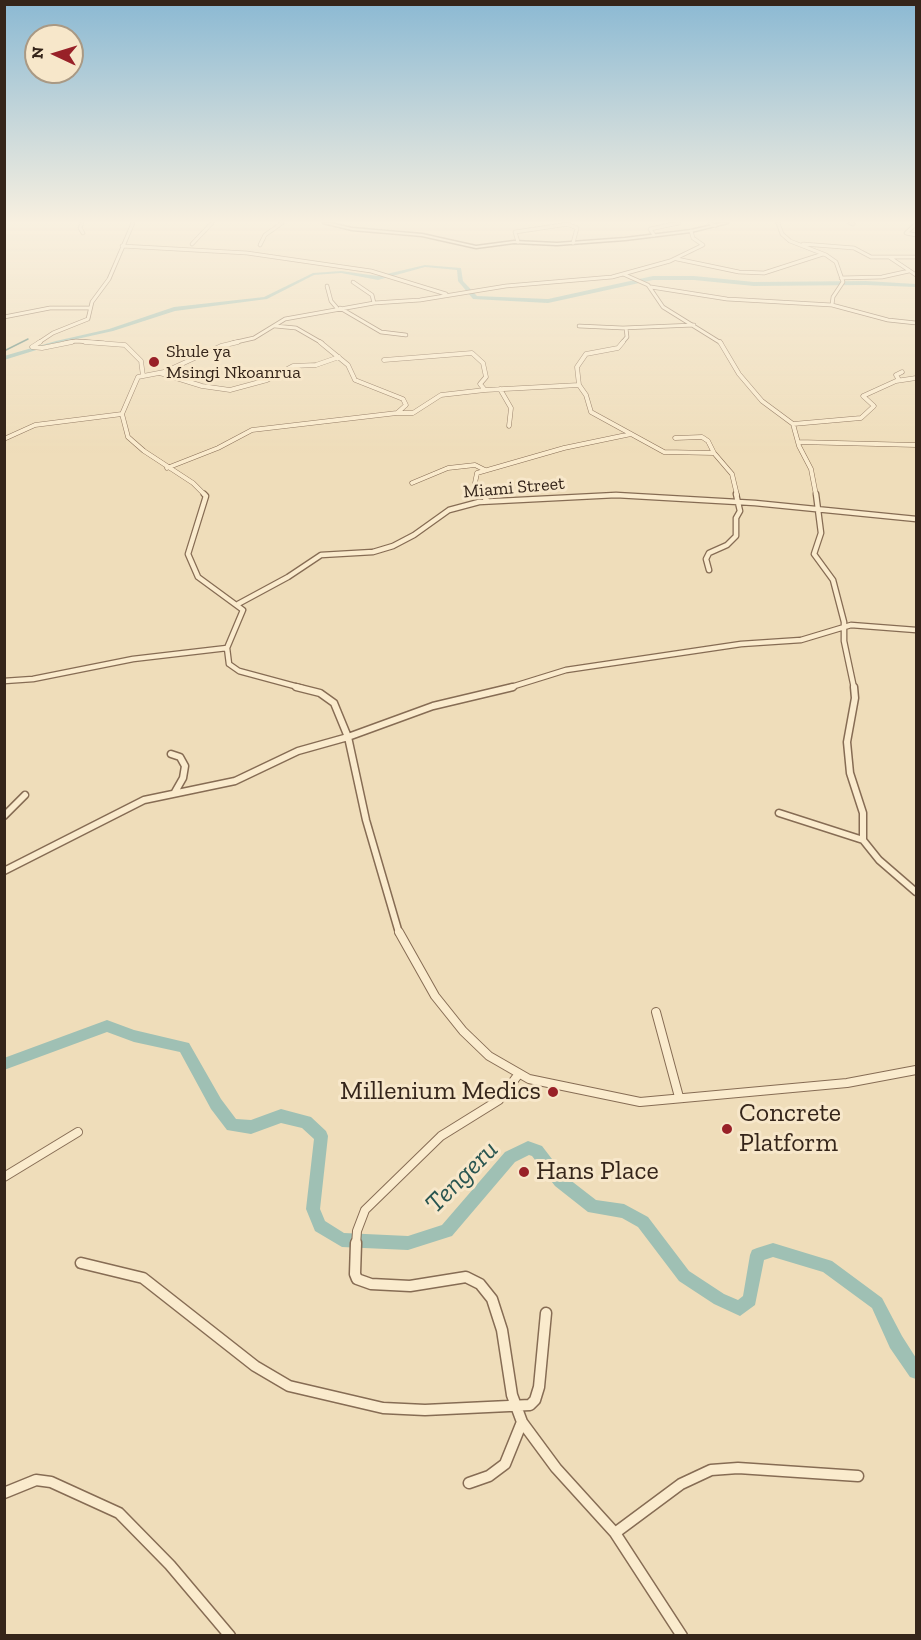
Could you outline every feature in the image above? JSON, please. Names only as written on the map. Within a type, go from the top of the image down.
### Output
[{"type":"street","points":[[93,300],[88,319],[50,334],[33,347],[42,348],[76,341],[124,345],[141,361],[143,376]]},
{"type":"street","points":[[330,300],[338,308],[381,332],[406,335]]},
{"type":"street","points":[[406,300],[338,308],[285,319],[254,338],[221,346],[160,373],[143,376],[136,380],[122,414],[123,426],[128,437],[167,468],[193,483],[206,496],[189,545],[192,568],[207,585],[238,604],[243,613],[227,648],[226,659],[234,669],[300,686],[330,698],[348,737],[366,820],[391,912],[408,954],[435,996],[463,1031],[489,1056],[518,1075],[584,1092],[640,1102],[847,1083],[916,1070]]},
{"type":"street","points":[[656,300],[663,307],[720,341],[739,374],[762,401],[793,424],[798,442],[810,464],[821,533],[814,546],[814,554],[833,580],[844,626],[844,641],[855,694],[848,730],[849,766],[863,813],[863,840]]},
{"type":"street","points":[[736,300],[832,305],[888,320],[916,323]]},
{"type":"street","points":[[832,305],[833,300]]},
{"type":"street","points":[[4,317],[50,308],[90,308]]},
{"type":"street","points":[[579,326],[626,328],[695,325]]},
{"type":"street","points":[[273,326],[298,329],[339,357],[348,366],[355,380],[405,400],[406,405],[397,413]]},
{"type":"street","points":[[626,328],[627,337],[618,348],[586,354],[576,369],[579,385],[592,413],[632,434],[645,444],[668,453],[714,453]]},
{"type":"street","points":[[384,360],[473,353],[483,363],[486,377],[480,384],[484,390]]},
{"type":"street","points":[[160,373],[225,390],[267,380],[293,366],[316,365],[339,357]]},
{"type":"street","points":[[899,380],[896,375],[902,372]]},
{"type":"street","points":[[793,424],[861,418],[874,406],[863,396],[899,380],[916,378]]},
{"type":"street","points":[[167,468],[218,448],[252,430],[414,412],[431,399],[441,395],[484,390],[579,385]]},
{"type":"street","points":[[500,389],[511,408],[508,426]]},
{"type":"street","points":[[4,439],[35,426],[122,414]]},
{"type":"street","points":[[487,501],[474,479],[477,473],[526,461],[564,448],[632,434]]},
{"type":"street","points":[[675,438],[702,437],[708,441],[714,453],[733,476],[740,511],[736,518],[736,536],[728,545],[709,553],[706,559],[710,570]]},
{"type":"street","points":[[798,442],[916,445]]},
{"type":"street","points":[[412,483],[458,466],[472,465],[484,470]]},
{"type":"street","name":"Miami Street","points":[[238,604],[299,571],[321,555],[373,552],[390,548],[414,535],[449,510],[465,504],[487,501],[588,495],[738,502],[916,519]]},
{"type":"street","points":[[6,869],[144,800],[235,781],[298,750],[348,737],[415,711],[508,689],[573,669],[741,644],[801,640],[844,626],[916,630]]},
{"type":"street","points":[[4,681],[39,678],[133,658],[227,648]]},
{"type":"street","points":[[171,754],[180,757],[185,766],[183,778],[176,792]]},
{"type":"street","points":[[4,816],[25,795]]},
{"type":"street","points":[[779,813],[863,840],[879,860],[916,892]]},
{"type":"street","points":[[656,1012],[680,1097]]},
{"type":"street","points":[[518,1075],[511,1089],[500,1100],[465,1119],[421,1153],[365,1210],[357,1231],[354,1250],[355,1274],[362,1282],[410,1286],[466,1277],[480,1284],[492,1299],[502,1330],[514,1404],[522,1422],[556,1468],[615,1533],[682,1635]]},
{"type":"street","points":[[4,1177],[78,1132]]},
{"type":"street","points":[[81,1263],[143,1278],[255,1366],[289,1386],[383,1408],[403,1410],[530,1404],[538,1394],[546,1313]]},
{"type":"street","points":[[469,1483],[489,1476],[506,1464],[522,1422]]},
{"type":"street","points":[[615,1533],[681,1484],[711,1470],[738,1468],[858,1476]]},
{"type":"street","points":[[4,1493],[36,1480],[51,1482],[119,1513],[170,1564],[230,1635]]},
{"type":"waterway","points":[[4,358],[58,342],[111,330],[174,309],[252,300]]},
{"type":"waterway","points":[[512,300],[555,300]]},
{"type":"waterway","points":[[4,351],[28,339]]},
{"type":"waterway","name":"Tengeru","points":[[4,1064],[107,1026],[134,1036],[184,1047],[216,1104],[232,1125],[251,1127],[281,1116],[306,1122],[321,1136],[313,1209],[320,1226],[342,1240],[408,1243],[447,1231],[510,1157],[528,1148],[537,1151],[560,1181],[593,1207],[624,1211],[643,1222],[684,1276],[719,1299],[740,1308],[750,1300],[757,1255],[773,1250],[827,1266],[877,1303],[896,1342],[916,1371]]},
{"type":"place","name":"Shule ya Msingi Nkoanrua","points":[[154,362]]},
{"type":"place","name":"Millenium Medics","points":[[553,1092]]},
{"type":"place","name":"Concrete Platform","points":[[727,1129]]},
{"type":"place","name":"Hans Place","points":[[524,1172]]}]
